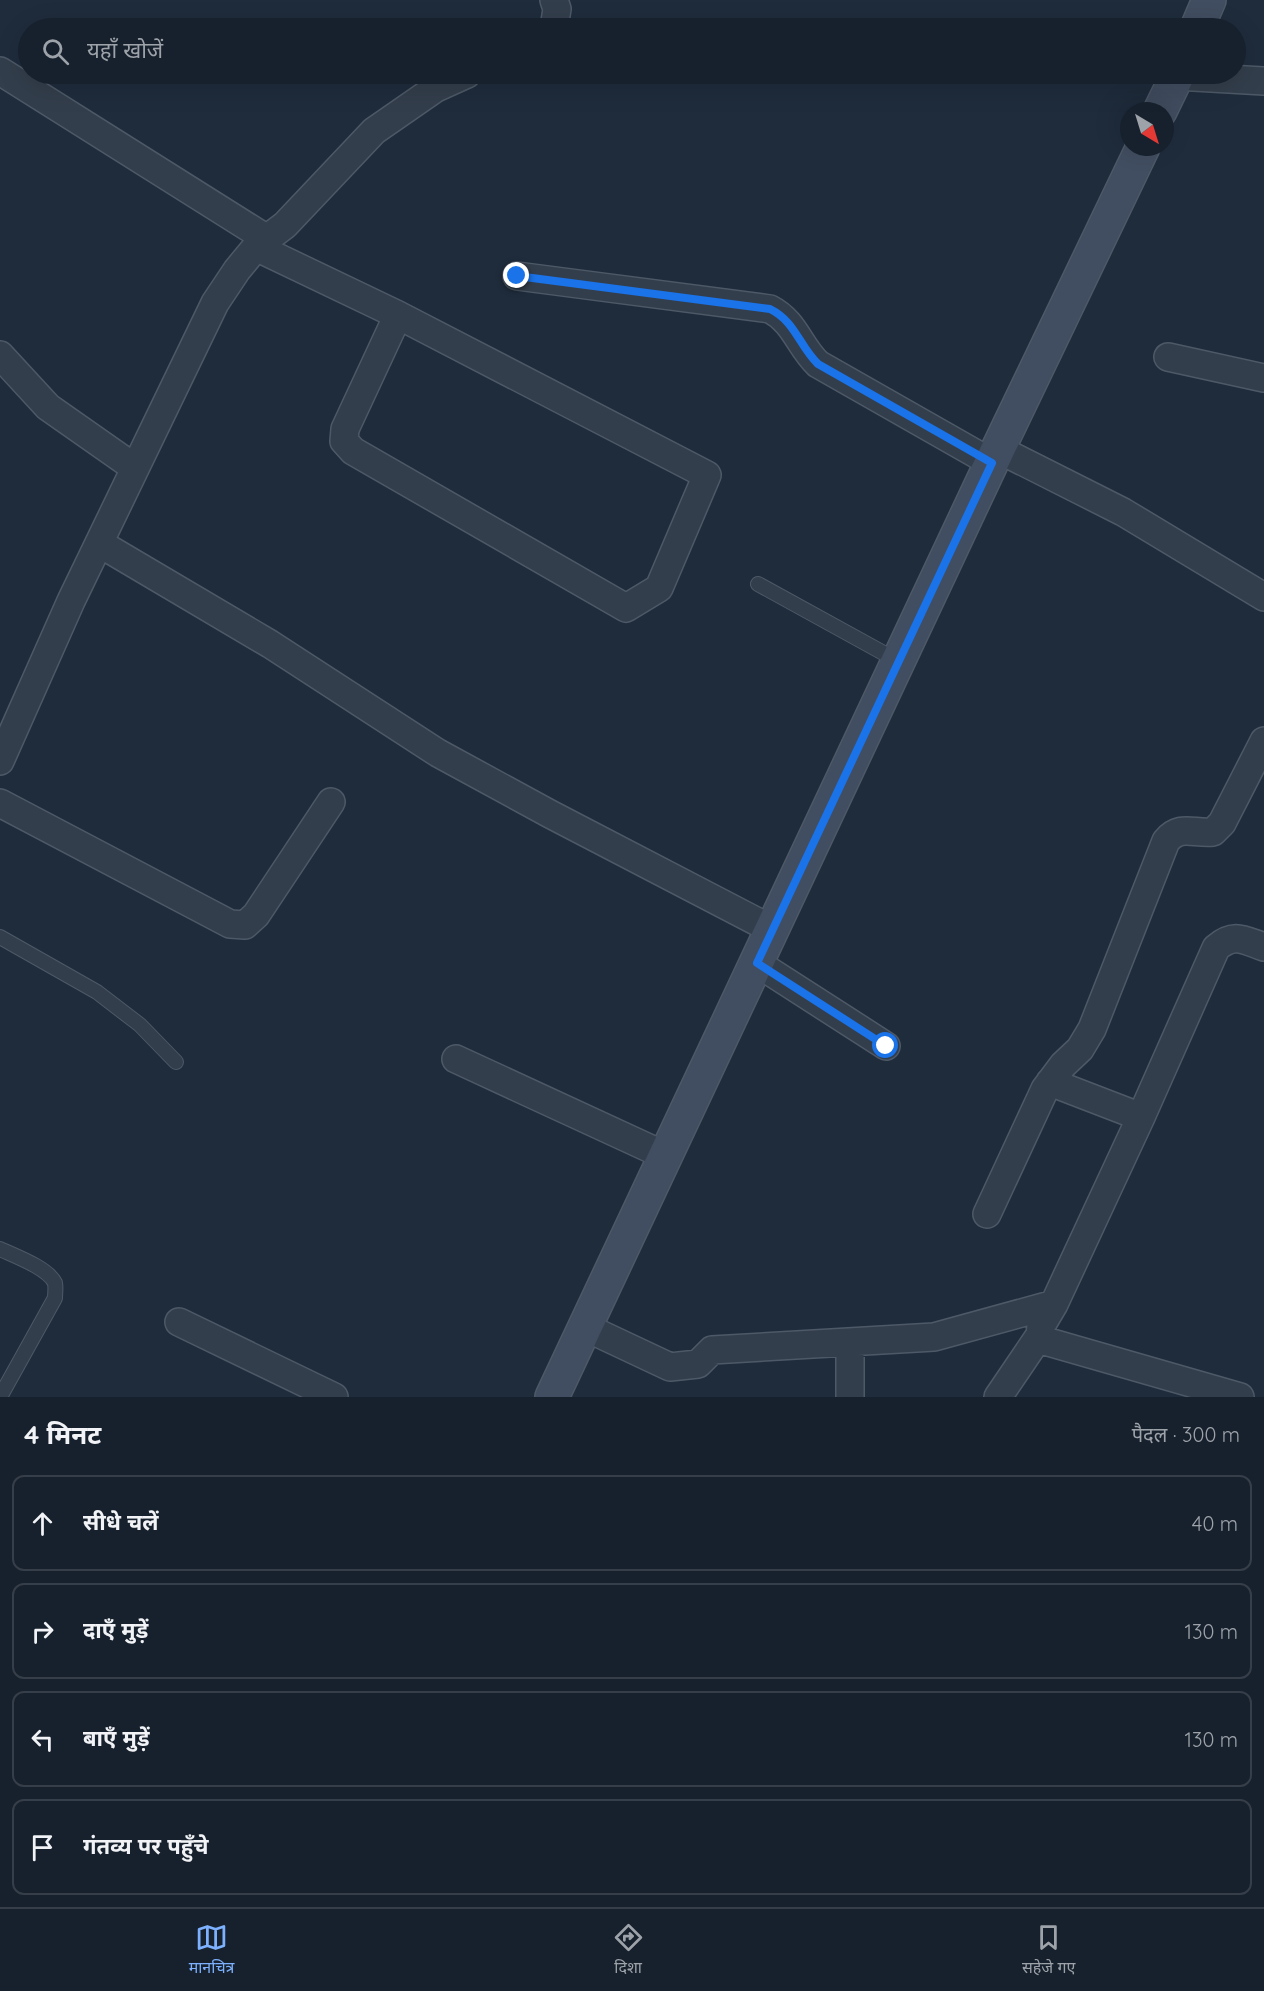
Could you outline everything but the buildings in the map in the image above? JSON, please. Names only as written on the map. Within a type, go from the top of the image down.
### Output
[{"type":"main road","points":[[1201,18],[1209,0]]},
{"type":"main road","points":[[1164,102],[1173,84]]},
{"type":"main road","points":[[552,1397],[1139,156]]},
{"type":"street","points":[[554,0],[555,18]]},
{"type":"street","points":[[0,71],[18,83]]},
{"type":"street","points":[[1246,80],[1264,81]]},
{"type":"street","points":[[20,84],[261,243],[707,475],[658,588],[626,608],[353,451],[344,441],[345,429],[398,315]]},
{"type":"street","points":[[0,762],[70,602],[215,303],[237,270],[261,243],[285,225],[374,131],[445,84]]},
{"type":"street","points":[[517,276],[770,309],[788,321],[818,364],[995,456],[1123,512],[1264,597]]},
{"type":"street","points":[[0,355],[48,407],[135,468]]},
{"type":"street","points":[[1168,357],[1264,378]]},
{"type":"street","points":[[99,543],[270,644],[438,753],[773,930]]},
{"type":"street","points":[[987,1214],[1050,1082],[1063,1065],[1080,1049],[1092,1029],[1166,841],[1173,833],[1182,831],[1213,832],[1222,823],[1261,754]]},
{"type":"street","points":[[1,808],[230,924],[244,925],[256,915],[331,802]]},
{"type":"street","points":[[998,1397],[1040,1335],[1041,1326],[1054,1304],[1142,1118],[1216,948],[1226,939],[1236,938],[1264,947]]},
{"type":"street","points":[[757,963],[886,1046]]},
{"type":"street","points":[[456,1059],[666,1155]]},
{"type":"street","points":[[1050,1082],[1142,1118]]},
{"type":"street","points":[[585,1327],[670,1367],[698,1364],[712,1350],[934,1337],[1054,1304]]},
{"type":"street","points":[[178,1322],[334,1397]]},
{"type":"street","points":[[1040,1335],[1045,1341],[1240,1397]]},
{"type":"street","points":[[850,1342],[850,1397]]},
{"type":"lane","points":[[758,584],[899,661]]},
{"type":"lane","points":[[0,937],[97,993],[140,1025],[176,1062]]},
{"type":"lane","points":[[0,1249],[36,1266],[49,1275],[56,1285],[55,1298],[0,1397]]},
{"type":"route","points":[[517,276],[770,309],[788,321],[818,364],[992,463],[757,963],[886,1046]]}]
